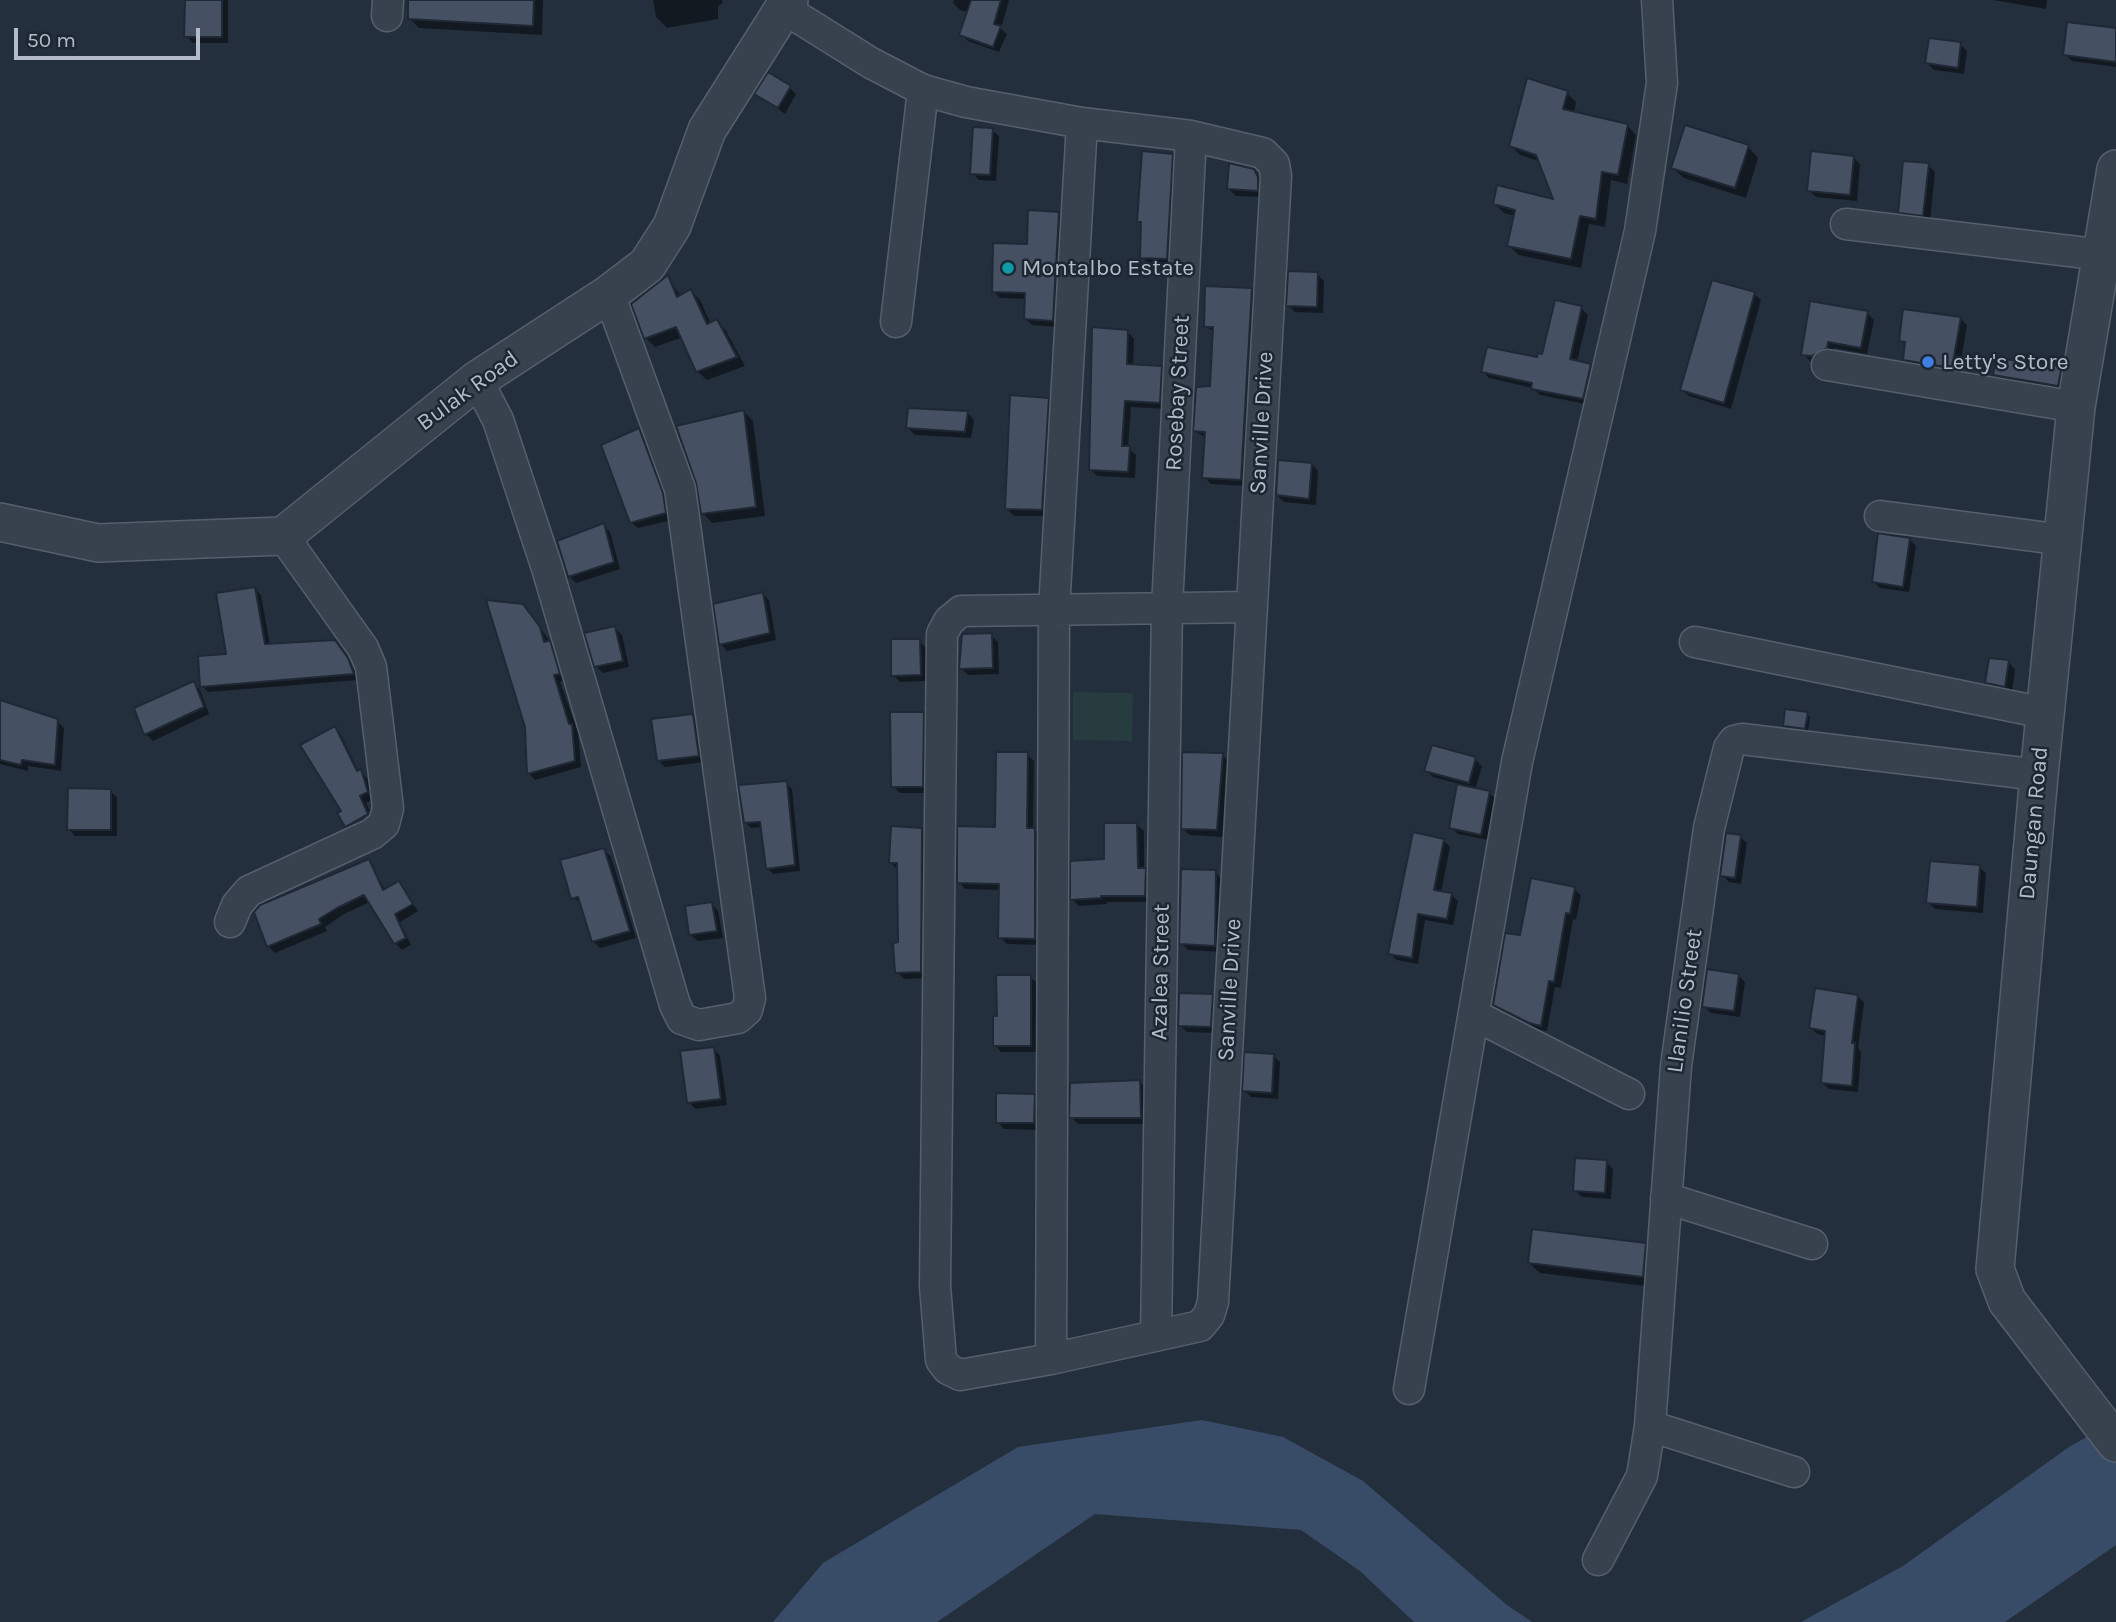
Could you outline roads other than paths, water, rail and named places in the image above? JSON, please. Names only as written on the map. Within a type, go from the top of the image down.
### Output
[{"type":"street","points":[[1409,1390],[1517,762],[1640,231],[1662,83],[1657,0]]},
{"type":"street","name":"Sanville Drive","points":[[786,4],[871,63],[923,90],[1082,123],[1191,136],[1263,153],[1273,164],[1276,177],[1213,1302],[1209,1315],[1200,1326],[1051,1359],[960,1375],[948,1369],[942,1360],[935,1286],[942,634],[949,621],[961,611],[1054,610]]},
{"type":"street","name":"Bulak Road","points":[[284,536],[477,380],[610,294],[647,265],[672,226],[707,130],[786,4]]},
{"type":"street","points":[[896,322],[923,90]]},
{"type":"street","points":[[1051,1359],[1054,610],[1082,123]]},
{"type":"street","name":"Rosebay Street","points":[[1167,607],[1191,136]]},
{"type":"street","name":"Daungan Road","points":[[2113,1438],[2007,1301],[1995,1269],[2039,775],[2076,407],[2116,169]]},
{"type":"street","points":[[1846,224],[2103,255]]},
{"type":"street","points":[[477,380],[498,420],[547,568],[675,1005],[682,1019],[699,1025],[738,1018],[747,1010],[750,998],[681,489],[610,294]]},
{"type":"street","points":[[1827,365],[2076,407]]},
{"type":"street","points":[[1880,516],[2064,540]]},
{"type":"street","points":[[0,522],[99,543],[284,536],[363,648],[371,667],[388,808],[384,824],[372,834],[249,891],[237,905],[230,922]]},
{"type":"street","name":"Azalea Street","points":[[1156,1336],[1167,607]]},
{"type":"street","points":[[1054,610],[1252,607]]},
{"type":"street","points":[[1695,642],[2045,713]]},
{"type":"street","name":"Llanilio Street","points":[[1598,1560],[1642,1476],[1650,1426],[1676,1066],[1709,828],[1729,748],[1734,741],[1742,739],[2039,775]]},
{"type":"street","points":[[1474,1015],[1629,1094]]},
{"type":"street","points":[[1666,1198],[1812,1244]]},
{"type":"street","points":[[1650,1426],[1794,1472]]},
{"type":"water","points":[[1202,1420],[1283,1437],[1363,1481],[1507,1605],[1532,1622],[1414,1622],[1360,1571],[1301,1530],[1095,1514],[937,1622],[773,1622],[823,1563],[1018,1447]]},
{"type":"water","points":[[2116,1420],[2116,1545],[2005,1622],[1801,1622],[1903,1566],[2069,1447]]},
{"type":"place","name":"Montalbo Estate","points":[[1008,268]]},
{"type":"place","name":"Letty's Store","points":[[1928,362]]}]
